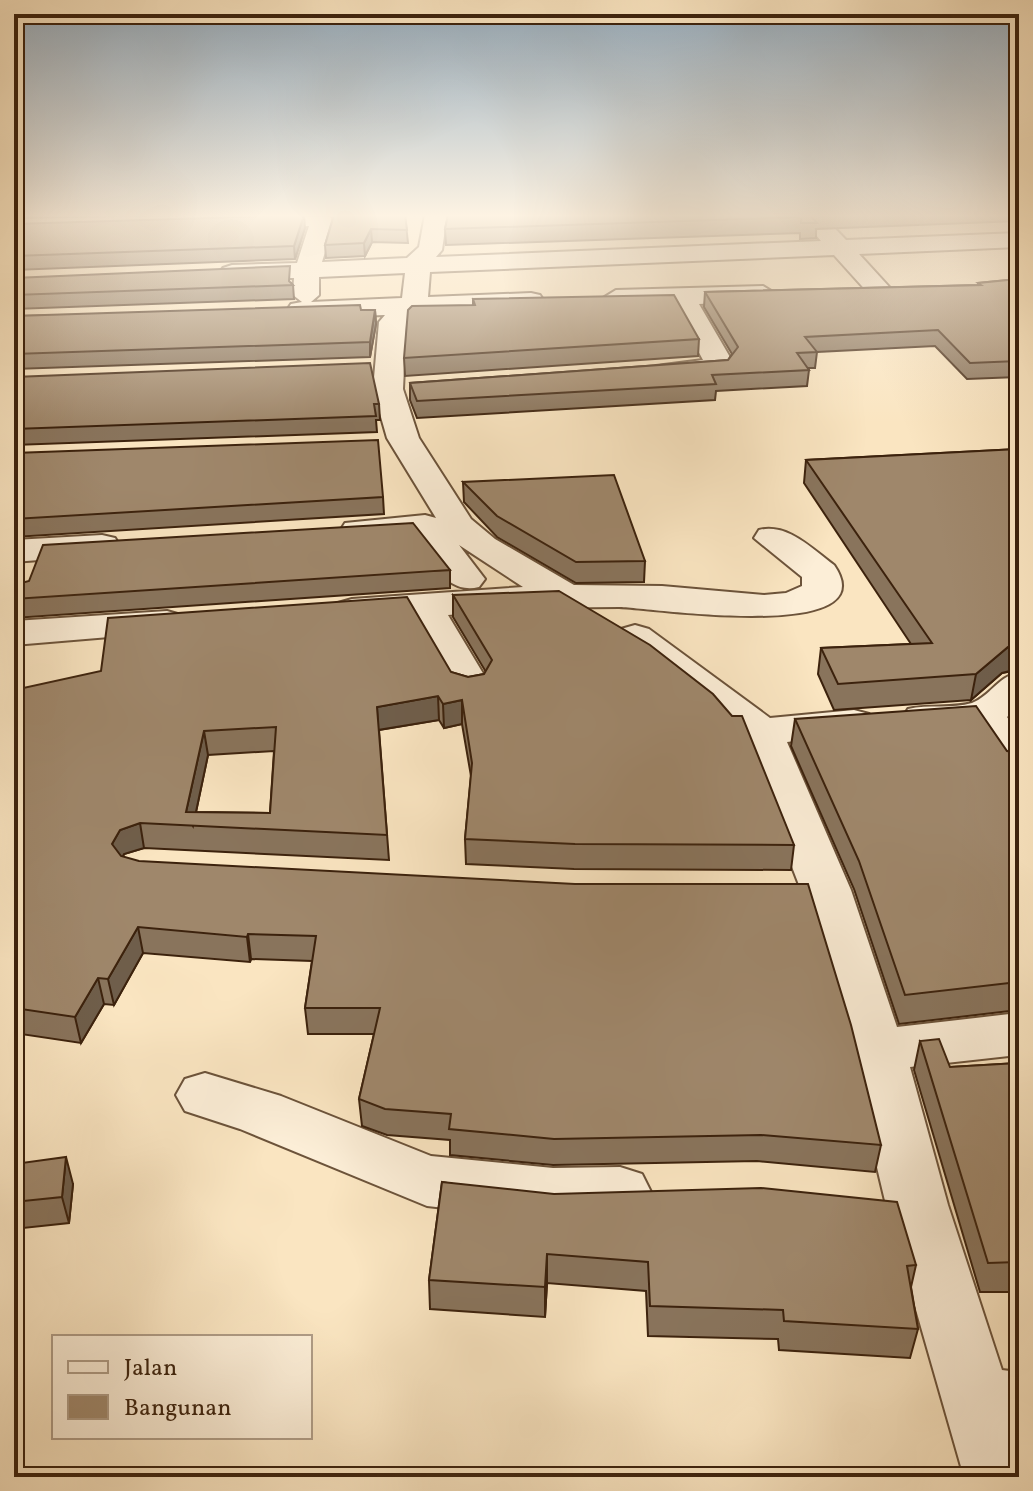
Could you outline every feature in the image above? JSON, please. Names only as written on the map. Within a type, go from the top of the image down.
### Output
[{"type":"street","points":[[305,310],[306,285]]},
{"type":"street","points":[[371,374],[387,365],[393,322],[414,305],[416,285]]},
{"type":"street","points":[[842,285],[848,291],[910,289]]},
{"type":"street","points":[[874,285],[879,290]]},
{"type":"street","points":[[587,299],[787,293]]},
{"type":"street","points":[[640,373],[703,369],[720,364],[681,296]]},
{"type":"street","points":[[275,311],[555,300]]},
{"type":"street","points":[[365,308],[374,443],[425,526],[466,579]]},
{"type":"street","points":[[371,374],[420,387]]},
{"type":"street","points":[[371,374],[403,438],[458,526],[482,547],[664,656],[761,732],[802,890],[877,1050],[888,1202],[998,1402],[1001,1477]]},
{"type":"street","points":[[321,533],[425,526]]},
{"type":"street","points":[[316,613],[569,597],[664,597],[728,607],[767,607],[805,602],[821,590],[821,573],[772,538]]},
{"type":"street","points":[[17,590],[22,550],[138,544]]},
{"type":"street","points":[[423,605],[469,685]]},
{"type":"street","points":[[14,633],[210,621]]},
{"type":"street","points":[[761,732],[984,715],[1019,684]]},
{"type":"street","points":[[984,715],[1019,766]]},
{"type":"street","points":[[877,1050],[1019,1034]]},
{"type":"street","points":[[205,1095],[260,1112],[427,1181],[553,1194],[679,1191]]},
{"type":"building","points":[[14,285],[293,285],[14,295]]},
{"type":"building","points":[[1019,285],[1019,361],[970,363],[938,330],[805,337],[817,352],[797,353],[809,370],[712,375],[716,384],[417,401],[410,383],[728,360],[738,347],[705,292]]},
{"type":"building","points":[[674,295],[699,339],[404,358],[408,310],[412,306],[475,305],[473,299]]},
{"type":"building","points":[[360,305],[361,310],[375,310],[370,342],[14,354],[14,316]]},
{"type":"building","points":[[370,363],[379,404],[374,404],[376,416],[14,429],[14,377]]},
{"type":"building","points":[[378,440],[383,497],[14,519],[14,453]]},
{"type":"building","points":[[1019,449],[1019,645],[1008,647],[976,674],[838,684],[821,648],[932,643],[806,460]]},
{"type":"building","points":[[614,475],[645,561],[576,562],[497,516],[463,482]]},
{"type":"building","points":[[413,523],[450,570],[14,599],[14,585],[29,581],[43,545]]},
{"type":"building","points":[[559,591],[650,645],[713,694],[732,716],[742,716],[794,845],[575,844],[465,839],[472,763],[462,700],[443,704],[438,696],[377,707],[387,835],[140,823],[120,830],[112,844],[121,856],[139,861],[575,884],[808,884],[851,1025],[881,1145],[761,1135],[554,1139],[449,1129],[451,1114],[385,1109],[359,1099],[380,1008],[305,1008],[316,936],[248,934],[247,937],[138,927],[108,979],[98,978],[75,1017],[14,1008],[14,690],[101,671],[108,618],[407,597],[451,672],[468,677],[484,674],[492,660],[453,595]],"holes":[[[276,727],[270,813],[186,812],[204,731]]]},
{"type":"building","points":[[976,706],[1007,751],[1019,753],[1019,982],[905,995],[859,861],[795,719]]},
{"type":"building","points":[[939,1039],[950,1067],[1019,1063],[1019,1262],[988,1263],[920,1041]]},
{"type":"building","points":[[66,1157],[62,1197],[14,1202],[14,1164]]},
{"type":"building","points":[[442,1182],[554,1194],[761,1188],[897,1202],[916,1265],[907,1266],[918,1329],[784,1321],[783,1310],[650,1306],[648,1262],[547,1254],[545,1287],[429,1280]]}]
